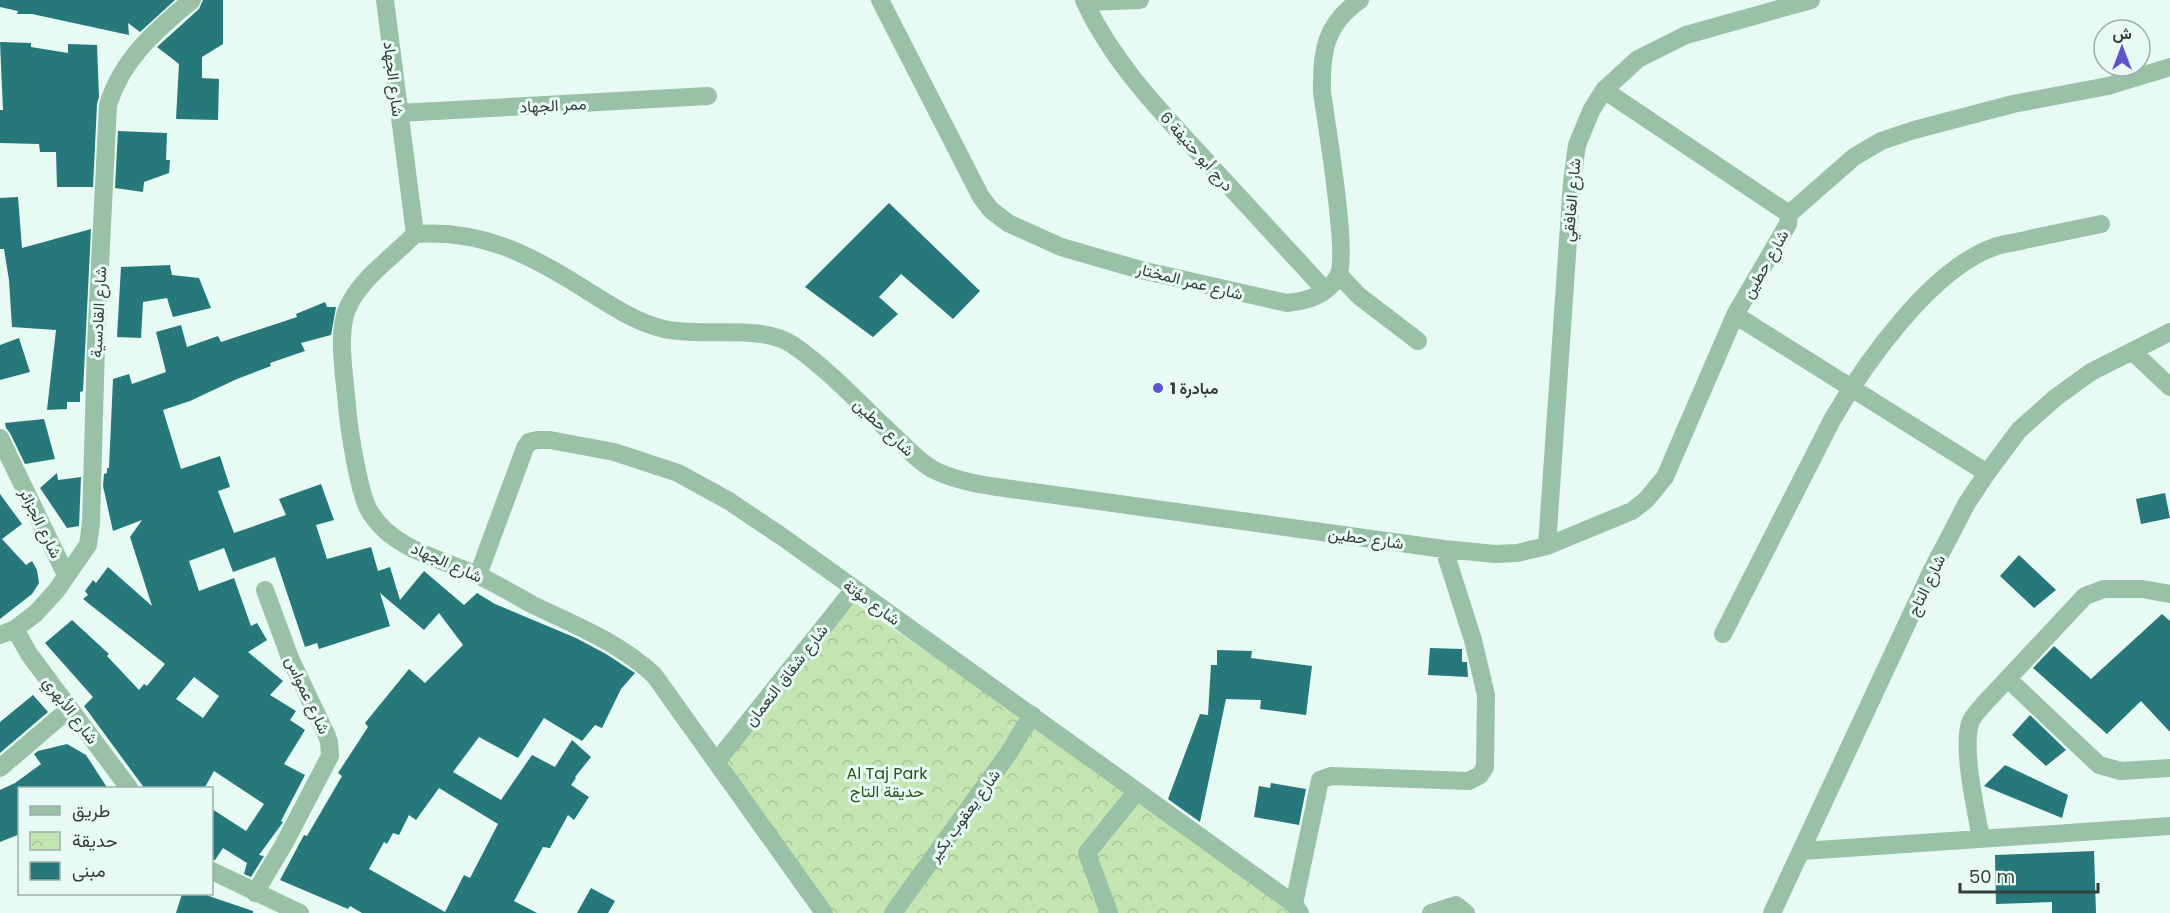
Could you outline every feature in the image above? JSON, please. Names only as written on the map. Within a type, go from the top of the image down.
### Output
[{"type":"street","name":"شارع القادسية","points":[[8,632],[36,613],[56,591],[88,545],[91,523],[108,105],[113,87],[139,48],[156,29],[192,0]]},
{"type":"street","name":"شارع الجهاد","points":[[385,0],[414,234],[360,289],[349,304],[343,327],[348,413],[362,490],[369,511],[382,529],[424,554],[478,575],[598,636],[634,657],[654,675],[824,913]]},
{"type":"street","name":"شارع عمر المختار","points":[[880,0],[981,197],[991,210],[1008,223],[1061,247],[1141,270],[1271,301],[1287,303],[1307,301],[1325,290],[1339,275]]},
{"type":"street","points":[[1085,1],[1140,0]]},
{"type":"street","points":[[1360,0],[1346,10],[1326,39],[1321,73],[1338,216],[1341,261],[1339,275],[1359,296],[1418,341]]},
{"type":"street","name":"شارع الغافقي","points":[[1547,546],[1569,220],[1577,145],[1591,111],[1604,90],[1638,59],[1686,35],[1810,0]]},
{"type":"street","name":"درج أبو حنيفة 6","points":[[1085,1],[1094,20],[1126,70],[1173,126],[1325,290]]},
{"type":"street","name":"شارع حطين","points":[[414,234],[448,232],[503,244],[638,321],[663,329],[703,334],[754,333],[773,336],[791,344],[812,360],[933,470],[952,478],[997,488],[1444,549],[1495,554],[1517,552],[1547,546],[1632,511],[1646,500],[1665,477],[1735,315],[1788,224],[1789,214],[1854,157],[1881,141],[1914,130],[2013,104],[2108,86],[2170,67]]},
{"type":"street","points":[[1604,90],[1789,214]]},
{"type":"street","name":"ممر الجهاد","points":[[399,113],[708,96]]},
{"type":"street","points":[[1723,634],[1832,420],[1851,388],[1901,321],[1942,280],[1971,258],[1997,246],[2101,224]]},
{"type":"street","points":[[1735,315],[1987,473]]},
{"type":"street","name":"شارع التاج","points":[[1772,913],[1803,851],[1931,572],[1967,503],[1987,473],[2019,430],[2055,398],[2091,372],[2170,332]]},
{"type":"street","points":[[2132,351],[2170,387]]},
{"type":"street","name":"شارع الجزائر","points":[[0,438],[66,575]]},
{"type":"street","name":"شارع مؤتة","points":[[478,575],[525,447],[529,442],[550,440],[614,452],[678,473],[729,501],[784,538],[1032,715],[1297,909]]},
{"type":"street","points":[[1297,909],[1320,780],[1331,776],[1469,781],[1480,775],[1485,767],[1486,695],[1473,640],[1444,549]]},
{"type":"street","name":"شارع شقاق النعمان","points":[[717,761],[854,589]]},
{"type":"street","points":[[1981,839],[1969,759],[1969,728],[1971,721],[1983,705],[2085,596],[2104,589],[2142,589],[2170,594]]},
{"type":"street","name":"شارع عمواس","points":[[255,892],[284,844],[330,756],[327,736],[290,658],[265,590]]},
{"type":"street","name":"شارع الأبهري","points":[[8,632],[29,654],[128,787]]},
{"type":"street","points":[[2008,679],[2099,765],[2121,771],[2170,768]]},
{"type":"street","points":[[0,768],[69,709]]},
{"type":"street","name":"شارع يعقوب بكير","points":[[893,913],[1008,754],[1032,715]]},
{"type":"street","points":[[1109,913],[1087,853],[1137,792]]},
{"type":"street","points":[[1803,851],[2170,826]]},
{"type":"street","points":[[213,871],[300,913]]},
{"type":"street","points":[[1431,913],[1456,905],[1466,913]]},
{"type":"green space","name":"Al Taj Park حديقة التاج","points":[[855,603],[1031,722],[1296,913],[820,913],[717,766]]},
{"type":"building","points":[[0,0],[175,0],[140,32],[128,23],[129,35],[32,14],[17,14],[18,11],[0,7]]},
{"type":"building","points":[[203,0],[223,0],[223,44],[202,57],[202,78],[219,79],[218,120],[176,119],[179,64],[157,47],[199,9]]},
{"type":"building","points":[[0,42],[31,43],[31,47],[68,53],[68,44],[97,45],[99,97],[93,187],[57,187],[56,152],[40,152],[39,144],[0,143],[0,110],[3,110]]},
{"type":"building","points":[[118,131],[167,133],[166,160],[170,160],[169,173],[144,182],[143,192],[115,188]]},
{"type":"building","points":[[18,197],[22,248],[91,229],[83,391],[80,392],[80,402],[67,402],[67,409],[47,410],[56,330],[12,327],[9,280],[4,249],[0,249],[0,198]]},
{"type":"building","points":[[889,203],[980,291],[953,319],[901,274],[879,297],[898,314],[873,337],[805,287]]},
{"type":"building","points":[[170,265],[172,275],[199,278],[211,308],[173,317],[167,298],[143,302],[141,338],[117,337],[121,267]]},
{"type":"building","points":[[325,302],[327,307],[336,307],[331,335],[301,343],[305,351],[270,363],[271,366],[190,401],[163,410],[181,469],[220,456],[230,487],[218,491],[234,533],[286,515],[279,499],[321,484],[334,520],[316,525],[327,559],[371,547],[378,571],[390,567],[400,600],[424,571],[464,605],[477,593],[495,604],[576,638],[635,673],[621,689],[602,728],[595,725],[582,741],[544,718],[518,758],[479,737],[453,772],[501,800],[532,755],[555,767],[572,740],[591,757],[571,785],[589,797],[574,820],[568,815],[550,848],[543,847],[514,901],[537,913],[362,913],[350,906],[348,909],[280,880],[304,835],[307,836],[342,776],[338,773],[368,727],[365,723],[409,669],[425,683],[463,645],[439,613],[424,630],[380,593],[390,626],[319,649],[317,643],[305,647],[275,557],[233,572],[224,548],[189,561],[199,591],[234,578],[251,626],[257,623],[267,640],[248,652],[283,681],[270,695],[296,711],[290,720],[305,730],[284,764],[305,775],[281,821],[283,822],[259,855],[264,856],[251,877],[244,874],[247,863],[223,848],[213,860],[213,810],[246,831],[264,804],[214,771],[205,787],[144,787],[84,706],[93,697],[45,643],[72,620],[109,654],[107,656],[139,690],[144,684],[147,686],[165,664],[83,599],[88,595],[85,591],[93,580],[96,583],[108,567],[152,606],[130,537],[142,520],[113,531],[103,486],[104,474],[109,468],[113,379],[129,374],[132,384],[166,372],[156,332],[181,325],[187,347],[218,336],[221,342],[297,317],[296,314]],"holes":[[[194,677],[219,696],[203,718],[176,699]],[[439,788],[498,824],[470,878],[464,875],[445,912],[369,869],[384,842],[387,844],[393,833],[399,835],[409,815],[416,820]]]},
{"type":"building","points":[[19,338],[30,372],[0,380],[0,345]]},
{"type":"building","points":[[44,419],[55,459],[25,464],[5,423]]},
{"type":"building","points":[[57,473],[58,480],[81,477],[79,526],[67,528],[40,488]]},
{"type":"building","points":[[2165,493],[2170,518],[2141,524],[2136,499]]},
{"type":"building","points":[[0,494],[22,524],[2,539],[26,565],[32,561],[37,570],[39,583],[32,594],[0,619]]},
{"type":"building","points":[[2019,555],[2056,590],[2034,608],[2000,576]]},
{"type":"building","points":[[2162,614],[2170,621],[2170,732],[2141,701],[2107,734],[2033,668],[2054,646],[2091,679]]},
{"type":"building","points":[[1430,648],[1462,649],[1462,662],[1467,662],[1468,677],[1428,675]]},
{"type":"building","points":[[1217,650],[1252,651],[1251,658],[1312,666],[1306,715],[1260,709],[1261,700],[1226,699],[1200,822],[1168,799],[1200,714],[1208,715],[1211,665],[1217,665]]},
{"type":"building","points":[[33,695],[48,712],[0,753],[0,722]]},
{"type":"building","points":[[2030,715],[2066,750],[2046,766],[2012,735]]},
{"type":"building","points":[[67,744],[86,755],[107,787],[18,787],[18,835],[0,842],[0,790],[15,783],[41,764],[34,754]]},
{"type":"building","points":[[2005,765],[2068,795],[2062,818],[1984,786]]},
{"type":"building","points":[[1271,783],[1306,789],[1299,825],[1254,817],[1259,786],[1270,788]]},
{"type":"building","points":[[2094,851],[2096,913],[2052,913],[2052,902],[1996,904],[1995,855]]},
{"type":"building","points":[[591,888],[615,901],[608,913],[577,913]]},
{"type":"building","points":[[182,895],[206,895],[253,911],[253,913],[176,913]]},
{"type":"place","name":"مبادرة 1","points":[[1158,388]]}]
